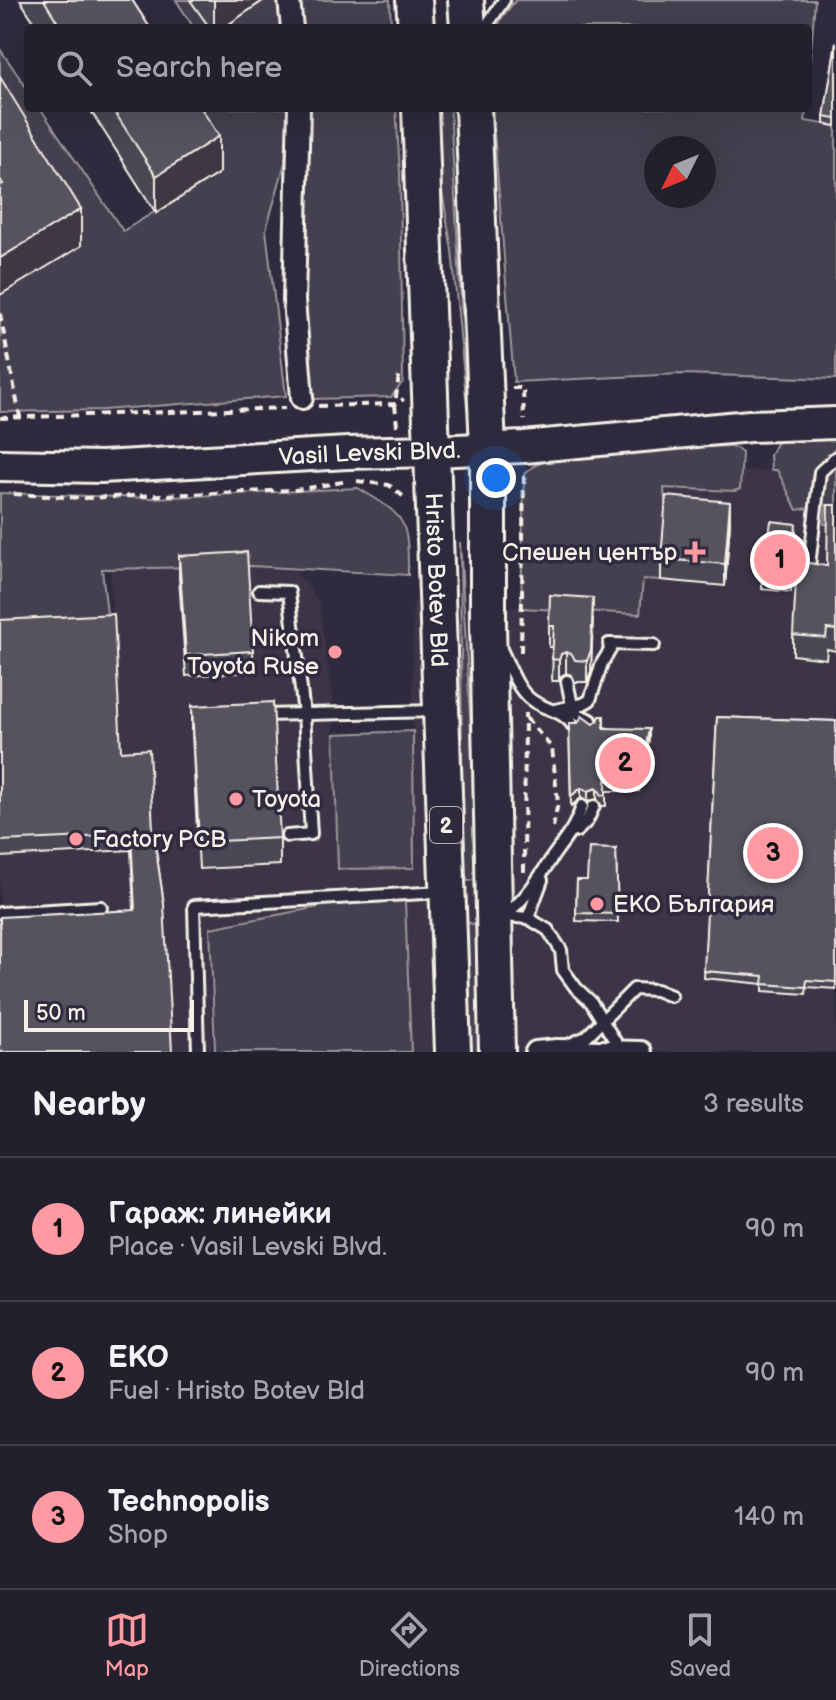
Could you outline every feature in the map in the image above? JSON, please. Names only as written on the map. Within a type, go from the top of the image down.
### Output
[{"type":"highway","points":[[414,0],[416,24]]},
{"type":"highway","points":[[466,0],[468,24]]},
{"type":"highway","name":"Hristo Botev Bld","points":[[420,112],[453,1052]]},
{"type":"highway","name":"Hristo Botev Bld","points":[[473,112],[488,448],[488,623],[499,916],[497,1052]]},
{"type":"highway","points":[[449,902],[499,916]]},
{"type":"main road","name":"Vasil Levski Blvd.","points":[[0,465],[160,465],[488,448],[750,426],[836,423]]},
{"type":"street","points":[[289,0],[292,24]]},
{"type":"street","points":[[299,112],[294,300],[301,404]]},
{"type":"street","points":[[547,1051],[628,1052]]},
{"type":"lane","points":[[488,24],[504,0]]},
{"type":"lane","points":[[809,566],[820,472],[836,457]]},
{"type":"lane","points":[[259,591],[289,592],[304,714],[311,834],[287,836]]},
{"type":"lane","points":[[488,623],[524,694],[534,702],[586,716],[592,726]]},
{"type":"lane","points":[[566,709],[590,700],[602,663],[610,650],[609,644],[654,645]]},
{"type":"lane","points":[[566,709],[577,727],[570,720],[566,709],[567,681]]},
{"type":"lane","points":[[247,715],[442,711]]},
{"type":"lane","points":[[499,916],[524,898],[547,868],[577,823],[582,806]]},
{"type":"lane","points":[[564,844],[587,821],[594,806]]},
{"type":"lane","points":[[528,918],[547,868]]},
{"type":"lane","points":[[198,1052],[194,906],[449,902]]},
{"type":"lane","points":[[533,903],[561,950],[563,970],[628,1052]]},
{"type":"lane","points":[[0,913],[101,907]]},
{"type":"lane","points":[[499,916],[528,918],[548,930]]},
{"type":"lane","points":[[547,1051],[586,1037],[634,989],[656,990],[671,996]]},
{"type":"path","points":[[0,314],[20,417]]},
{"type":"path","points":[[401,364],[395,404],[407,510]]},
{"type":"path","points":[[0,418],[301,404],[395,404]]},
{"type":"path","points":[[524,474],[520,637],[525,718],[524,874]]},
{"type":"path","points":[[14,494],[82,498],[296,490],[347,481],[372,481],[389,485],[403,495]]},
{"type":"path","points":[[525,718],[552,748],[558,803],[551,833]]},
{"type":"shaded area","points":[[176,0],[190,0],[207,24],[191,24]]},
{"type":"shaded area","points":[[264,0],[279,0],[282,24],[229,24]]},
{"type":"shaded area","points":[[297,0],[390,0],[391,24],[300,24]]},
{"type":"shaded area","points":[[516,0],[815,0],[812,38],[812,24],[499,24]]},
{"type":"shaded area","points":[[0,49],[24,84],[24,112],[43,112],[123,231],[218,173],[180,112],[288,112],[285,163],[266,230],[286,396],[103,410],[0,412],[0,295],[80,246],[0,114]]},
{"type":"shaded area","points":[[311,112],[396,112],[403,382],[391,397],[314,399],[301,288]]},
{"type":"shaded area","points":[[433,112],[450,112],[467,408],[452,251],[435,149]]},
{"type":"shaded area","points":[[492,112],[806,112],[805,121],[836,126],[836,379],[682,374],[514,382]]},
{"type":"shaded area","points":[[836,427],[836,524],[824,524],[826,505],[797,510],[777,470],[771,470],[770,455],[784,428]]},
{"type":"shaded area","points":[[722,446],[736,448],[742,453],[740,489],[664,488],[666,518],[661,580],[643,579],[640,614],[521,608],[524,474],[535,465],[562,456]]},
{"type":"shaded area","points":[[836,461],[836,1052],[411,1052],[405,902],[210,928],[212,1052],[0,1052],[0,635],[113,630],[110,549],[265,560],[290,569],[304,581],[319,602],[332,696],[338,869],[413,868],[413,601],[640,614],[642,578],[660,580],[666,518],[664,488],[735,491],[740,489],[742,471],[776,470],[796,508]]},
{"type":"shaded area","points":[[358,488],[386,506],[401,521],[407,542],[408,575],[251,566],[102,569],[106,626],[0,630],[0,493],[152,498]]},
{"type":"shaded area","points":[[460,542],[479,871],[475,880],[468,881],[463,869]]},
{"type":"shaded area","points":[[413,731],[414,868],[338,869],[334,734]]},
{"type":"shaded area","points":[[405,901],[411,1052],[215,1052],[210,928],[339,903]]},
{"type":"shaded area","points":[[467,922],[475,925],[479,937],[479,1052],[463,1052],[463,926]]},
{"type":"building","points":[[44,0],[132,0],[147,24],[59,24]]},
{"type":"building","points":[[836,42],[836,119],[824,117]]},
{"type":"building","points":[[0,77],[81,209],[0,258],[0,185],[3,184],[0,179]]},
{"type":"building","points":[[115,112],[204,112],[219,136],[156,176]]},
{"type":"building","name":"Спешен център","points":[[666,496],[730,502],[725,564],[661,559]]},
{"type":"building","points":[[828,505],[836,505],[836,630],[827,629],[826,638],[793,635],[797,561],[827,566]]},
{"type":"building","points":[[771,521],[796,524],[791,585],[762,582]]},
{"type":"building","points":[[247,552],[253,651],[186,655],[179,556]]},
{"type":"building","points":[[550,595],[593,598],[591,650],[587,661],[575,660],[572,654],[566,652],[561,654],[559,660],[552,659],[554,626],[549,626]]},
{"type":"building","name":"Factory PCB","points":[[114,614],[121,751],[149,749],[153,830],[164,904],[172,1052],[0,1052],[0,917],[135,910],[131,835],[0,841],[0,620]]},
{"type":"building","name":"Toyota","points":[[273,702],[280,838],[199,842],[192,706]]},
{"type":"building","points":[[582,716],[593,724],[604,716],[604,728],[649,729],[639,781],[606,780],[606,795],[602,795],[597,788],[588,791],[581,788],[571,796],[569,723],[578,723]]},
{"type":"building","points":[[717,717],[836,721],[836,982],[807,980],[806,987],[763,984],[764,976],[704,971]]},
{"type":"building","name":"ЕКО България","points":[[589,848],[616,849],[618,914],[576,913],[577,880],[587,880]]},
{"type":"place","name":"Спешен център","points":[[695,552]]},
{"type":"place","name":"Гараж: линейки","points":[[780,560]]},
{"type":"place","name":"Nikom Toyota Ruse","points":[[335,652]]},
{"type":"place","name":"EKO","points":[[625,763]]},
{"type":"place","name":"Toyota","points":[[236,799]]},
{"type":"place","name":"Factory PCB","points":[[76,839]]},
{"type":"place","name":"Technopolis","points":[[773,853]]},
{"type":"place","name":"ЕКО България","points":[[597,904]]}]
